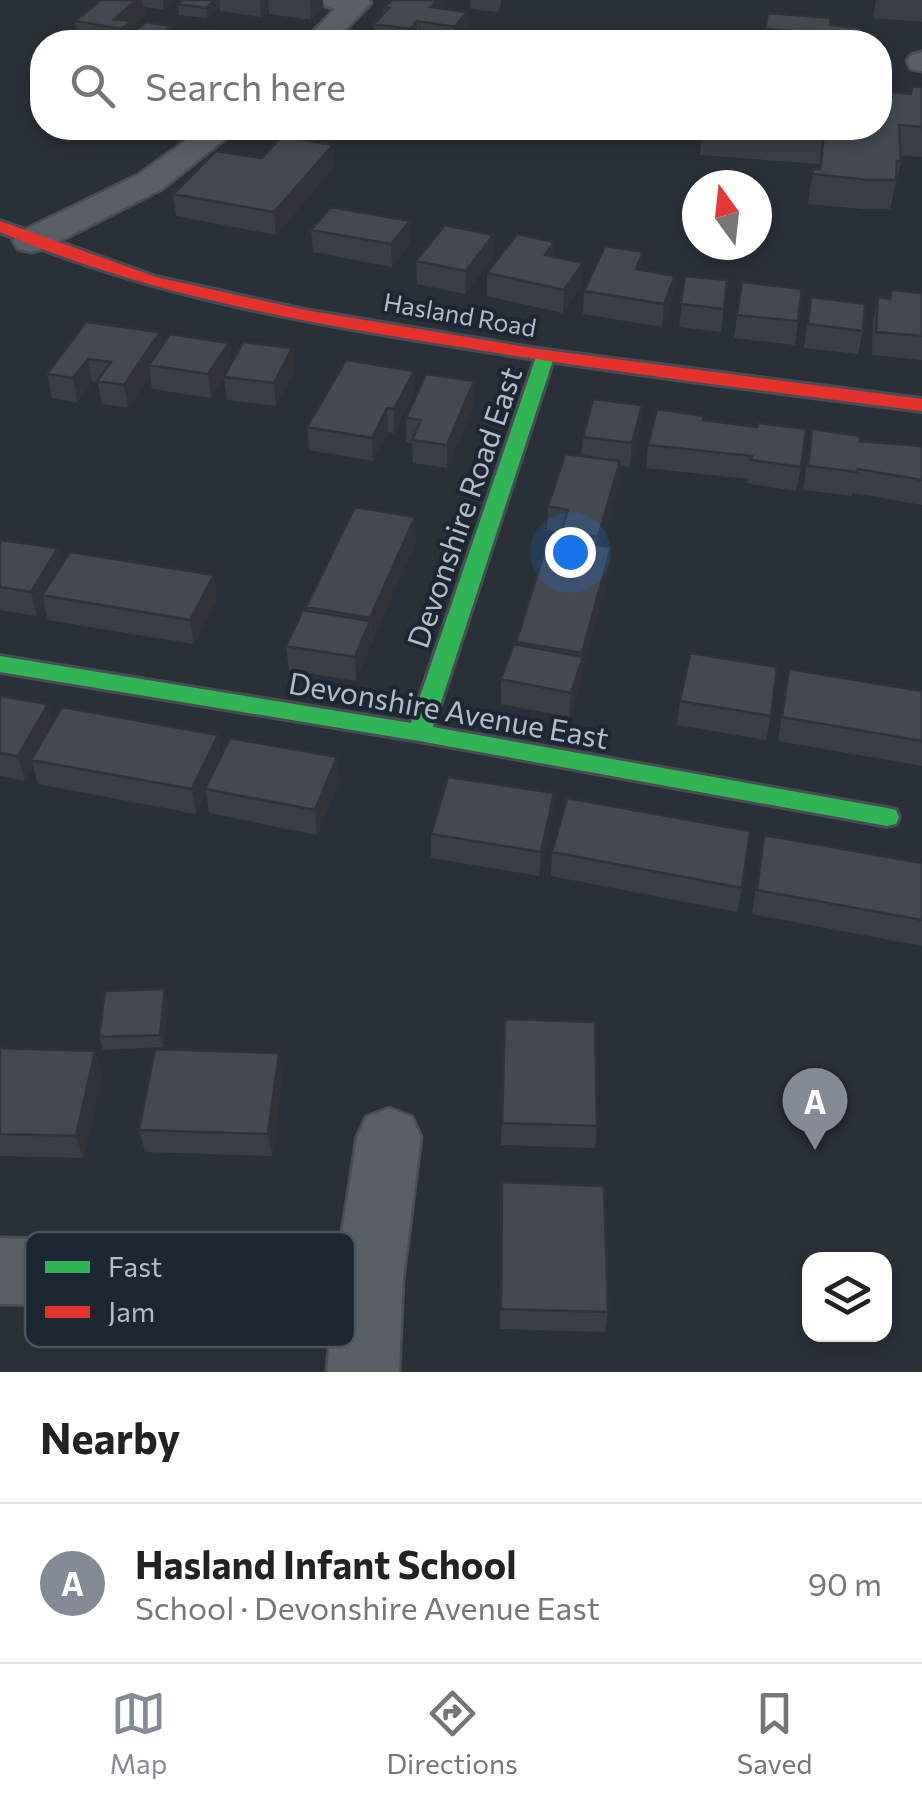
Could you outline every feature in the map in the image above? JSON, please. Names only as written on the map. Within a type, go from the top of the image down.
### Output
[{"type":"street","points":[[327,30],[350,1]]},
{"type":"street","points":[[15,233],[150,182],[207,140]]},
{"type":"street","name":"Hasland Road","points":[[15,233],[120,275],[266,310],[544,357],[922,405]]},
{"type":"street","name":"Devonshire Road East","points":[[419,733],[544,357]]},
{"type":"street","name":"Devonshire Avenue East","points":[[0,664],[419,733],[886,817]]},
{"type":"street","points":[[363,1372],[369,1279],[389,1137]]},
{"type":"street","points":[[0,1271],[25,1272]]},
{"type":"street","points":[[355,1279],[369,1279]]},
{"type":"building","points":[[101,0],[137,0],[114,19],[132,21],[122,29],[75,21]]},
{"type":"building","points":[[182,0],[215,0],[206,8],[178,4]]},
{"type":"building","points":[[392,0],[437,0],[431,7],[467,12],[455,27],[417,21],[410,29],[374,24]]},
{"type":"building","points":[[768,13],[831,18],[830,25],[861,28],[861,30],[765,29]]},
{"type":"building","points":[[146,22],[171,26],[166,30],[136,30]]},
{"type":"building","points":[[912,86],[922,87],[922,127],[899,125],[901,161],[897,161],[896,180],[813,174],[813,169],[820,169],[823,140],[892,140],[892,92],[911,94]]},
{"type":"building","points":[[278,140],[333,145],[274,212],[173,194],[216,151],[262,158]]},
{"type":"building","points":[[331,207],[410,221],[391,244],[311,230]]},
{"type":"building","points":[[445,225],[493,235],[466,271],[416,261]]},
{"type":"building","points":[[517,234],[554,242],[545,255],[583,263],[564,290],[487,273]]},
{"type":"building","points":[[605,246],[643,252],[636,269],[675,276],[664,304],[584,291]]},
{"type":"building","points":[[685,276],[727,280],[724,309],[681,304]]},
{"type":"building","points":[[742,282],[802,289],[798,321],[737,315]]},
{"type":"building","points":[[891,290],[922,293],[922,336],[876,332],[878,297],[890,299]]},
{"type":"building","points":[[811,297],[865,304],[863,331],[808,324]]},
{"type":"building","points":[[86,322],[160,332],[124,385],[97,381],[111,362],[88,359],[73,378],[47,374]]},
{"type":"building","points":[[170,334],[229,343],[208,374],[149,365]]},
{"type":"building","points":[[243,342],[292,348],[274,383],[224,377]]},
{"type":"building","points":[[346,360],[414,371],[394,409],[387,408],[372,438],[307,427]]},
{"type":"building","points":[[426,374],[474,381],[447,445],[412,440],[421,420],[406,418]]},
{"type":"building","points":[[593,399],[642,405],[632,443],[583,437]]},
{"type":"building","points":[[657,409],[704,416],[703,420],[806,429],[801,467],[751,460],[752,456],[648,445]]},
{"type":"building","points":[[812,429],[860,436],[860,441],[922,446],[922,480],[858,469],[857,472],[808,466]]},
{"type":"building","points":[[565,454],[620,461],[598,537],[561,532],[568,510],[548,506]]},
{"type":"building","points":[[355,507],[415,517],[370,618],[306,607]]},
{"type":"building","points":[[549,538],[611,547],[582,653],[516,642]]},
{"type":"building","points":[[0,540],[58,548],[31,592],[0,587]]},
{"type":"building","points":[[70,552],[214,575],[190,620],[42,595]]},
{"type":"building","points":[[303,610],[370,621],[355,657],[286,646]]},
{"type":"building","points":[[514,644],[583,657],[571,693],[501,679]]},
{"type":"building","points":[[690,653],[777,667],[771,716],[680,701]]},
{"type":"building","points":[[789,669],[922,691],[922,741],[782,717]]},
{"type":"building","points":[[0,696],[48,704],[18,756],[0,753]]},
{"type":"building","points":[[62,707],[218,735],[192,789],[31,760]]},
{"type":"building","points":[[230,738],[337,757],[315,810],[205,789]]},
{"type":"building","points":[[448,777],[554,793],[541,852],[431,834]]},
{"type":"building","points":[[567,798],[750,831],[742,888],[552,852]]},
{"type":"building","points":[[764,835],[922,863],[922,920],[757,890]]},
{"type":"building","points":[[165,989],[160,1035],[99,1037],[105,991]]},
{"type":"building","points":[[505,1019],[595,1022],[597,1126],[502,1123]]},
{"type":"building","points":[[0,1048],[95,1051],[76,1136],[0,1134]]},
{"type":"building","points":[[155,1049],[279,1053],[268,1134],[139,1130]]},
{"type":"building","points":[[502,1182],[604,1186],[608,1312],[501,1309]]},
{"type":"traffic: fast","points":[[419,733],[545,357]]},
{"type":"traffic: fast","points":[[0,664],[419,733],[887,817]]},
{"type":"traffic: jam","points":[[0,226],[49,247],[150,280],[305,315],[538,354],[922,405]]},
{"type":"place","name":"Hasland Infant School","points":[[815,1150]]}]
